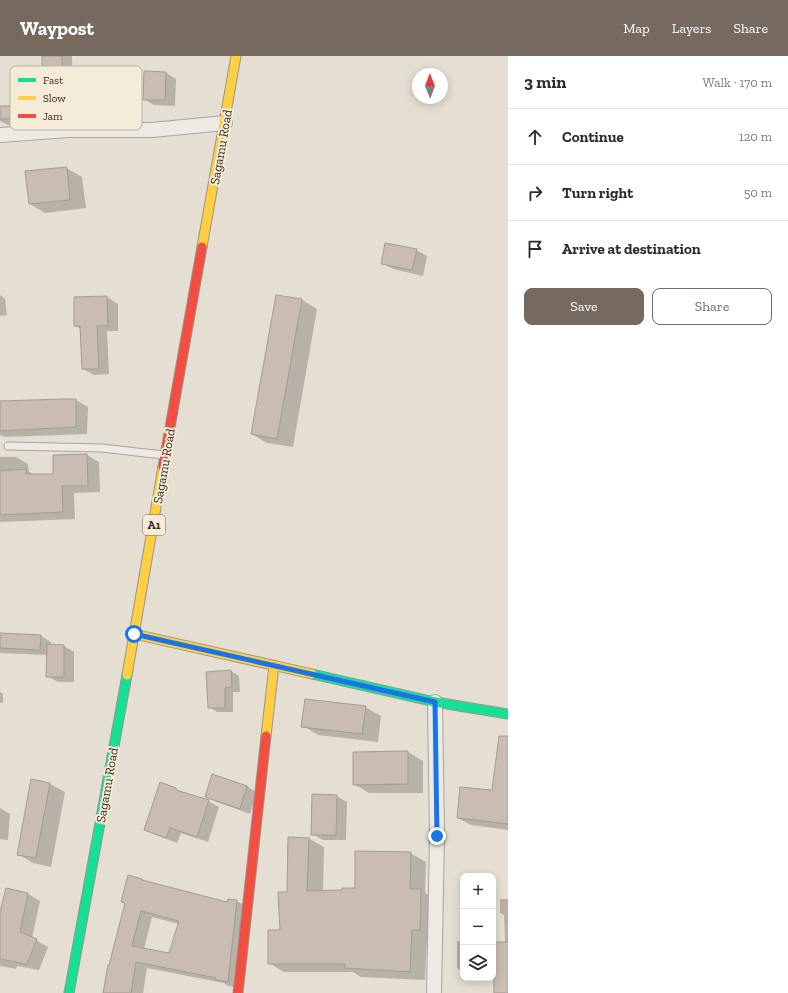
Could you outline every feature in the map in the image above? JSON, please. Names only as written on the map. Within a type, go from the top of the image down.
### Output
[{"type":"main road","name":"Sagamu Road","points":[[69,993],[236,56]]},
{"type":"main road","points":[[134,634],[435,702],[508,714]]},
{"type":"main road","points":[[238,993],[274,666]]},
{"type":"street","points":[[0,135],[69,130],[152,130],[225,122]]},
{"type":"street","points":[[434,993],[437,836],[435,702]]},
{"type":"lane","points":[[8,446],[102,448],[166,455]]},
{"type":"building","points":[[42,56],[62,56],[62,66],[42,66]]},
{"type":"building","points":[[144,71],[166,72],[165,100],[143,100]]},
{"type":"building","points":[[0,106],[10,106],[10,119],[0,119]]},
{"type":"building","points":[[67,167],[70,200],[29,204],[25,171]]},
{"type":"building","points":[[385,243],[417,249],[412,270],[381,264]]},
{"type":"building","points":[[276,295],[302,299],[277,439],[251,434]]},
{"type":"building","points":[[107,296],[108,326],[97,326],[99,369],[82,369],[80,326],[74,326],[74,297]]},
{"type":"building","points":[[76,399],[76,427],[0,431],[0,401]]},
{"type":"building","points":[[87,454],[88,486],[62,486],[63,512],[0,515],[0,471],[26,469],[26,474],[53,474],[53,455]]},
{"type":"building","points":[[0,633],[41,635],[40,650],[0,648]]},
{"type":"building","points":[[47,644],[64,645],[64,677],[46,677]]},
{"type":"building","points":[[231,670],[232,687],[225,688],[225,708],[208,708],[206,672]]},
{"type":"building","points":[[305,699],[366,706],[362,734],[301,727]]},
{"type":"building","points":[[499,736],[508,736],[508,824],[457,818],[460,787],[492,790]]},
{"type":"building","points":[[408,751],[408,784],[353,785],[353,752]]},
{"type":"building","points":[[212,774],[247,786],[240,809],[205,797]]},
{"type":"building","points":[[31,779],[50,783],[36,858],[17,855]]},
{"type":"building","points":[[160,782],[176,788],[176,790],[209,800],[197,837],[170,828],[166,838],[144,830]]},
{"type":"building","points":[[312,794],[337,795],[336,835],[311,835]]},
{"type":"building","points":[[288,837],[309,838],[307,891],[355,888],[355,851],[411,852],[410,889],[421,889],[420,930],[412,930],[410,972],[344,968],[345,964],[268,964],[268,930],[280,930],[278,892],[287,892]]},
{"type":"building","points":[[128,875],[227,902],[228,899],[237,900],[228,982],[216,980],[216,978],[136,962],[131,993],[103,993],[108,965],[125,903],[121,902]],"holes":[[[141,911],[179,921],[169,953],[132,946]]]},
{"type":"building","points":[[6,888],[28,893],[20,932],[37,939],[27,964],[0,959],[0,912]]},
{"type":"building","points":[[496,942],[508,942],[508,993],[494,993],[494,981],[496,981]]},
{"type":"traffic: fast","points":[[312,674],[435,702],[508,714]]},
{"type":"traffic: fast","points":[[69,993],[127,675]]},
{"type":"traffic: slow","points":[[202,247],[236,56]]},
{"type":"traffic: slow","points":[[127,675],[163,467]]},
{"type":"traffic: slow","points":[[134,634],[312,674]]},
{"type":"traffic: slow","points":[[266,736],[274,666]]},
{"type":"traffic: jam","points":[[163,467],[202,247]]},
{"type":"traffic: jam","points":[[238,993],[266,736]]},
{"type":"route","points":[[134,634],[435,702],[437,836]]}]
